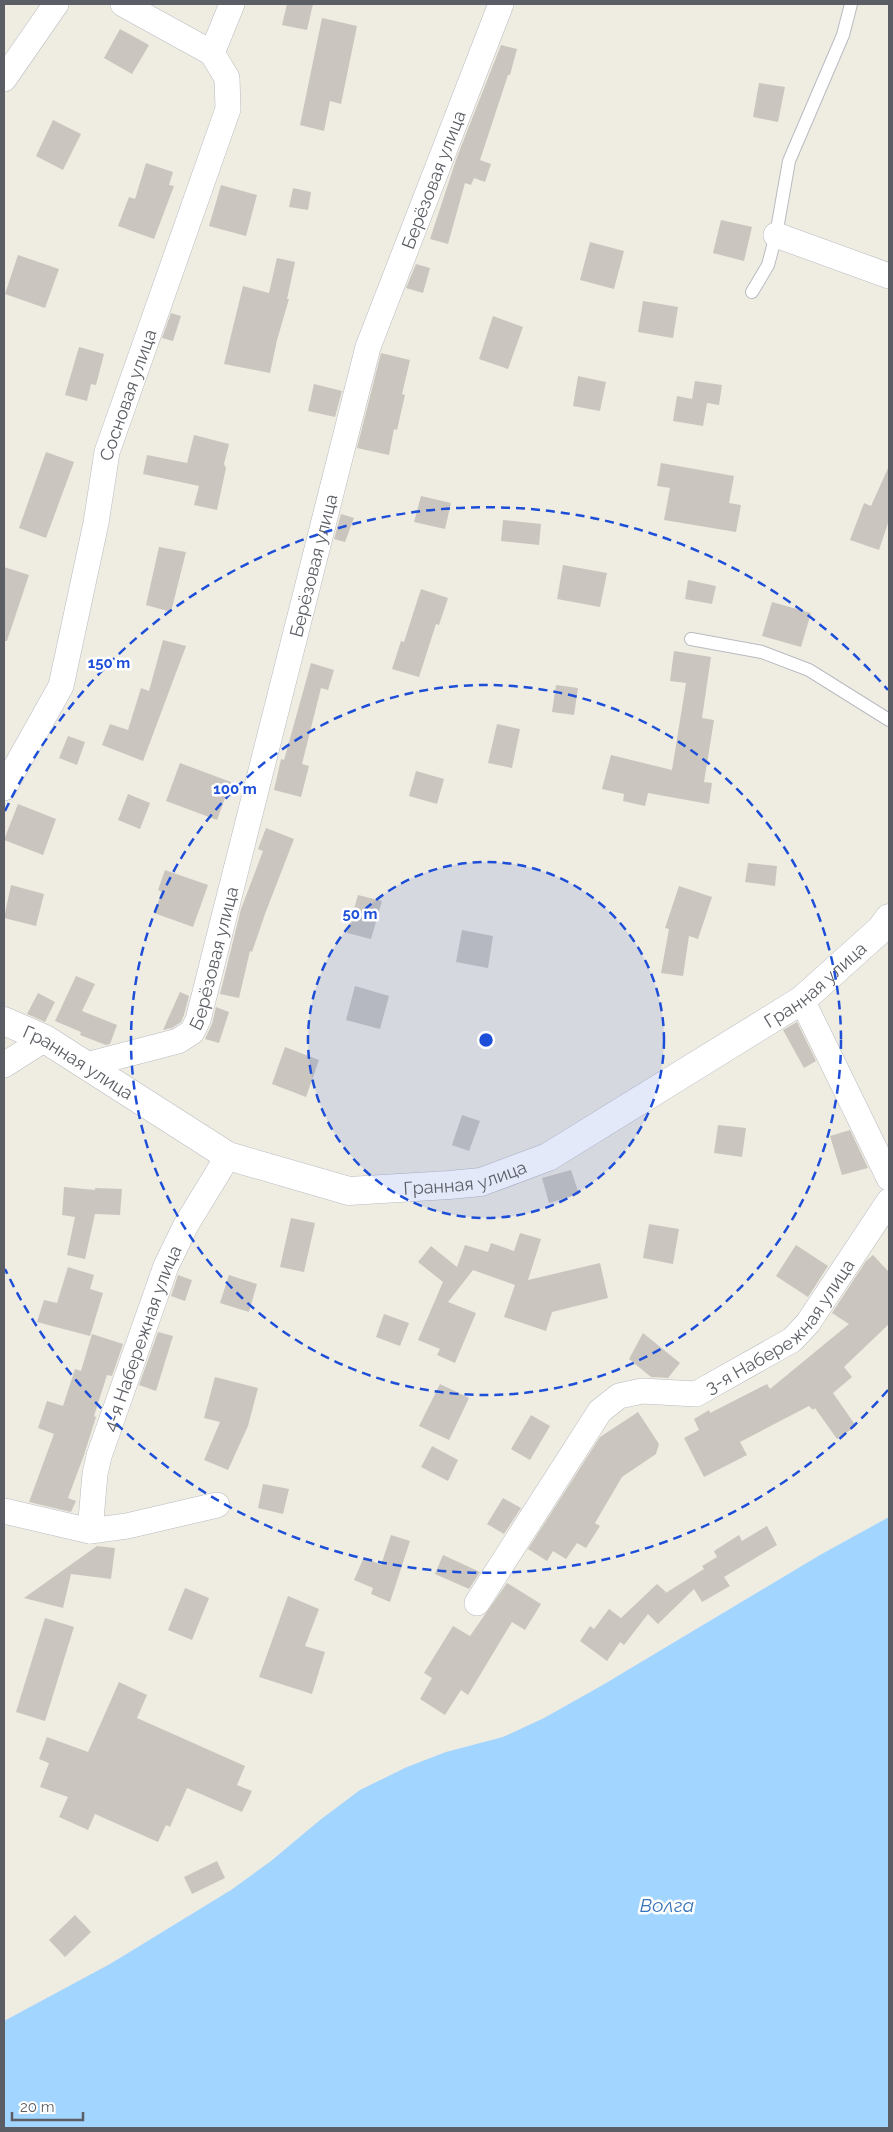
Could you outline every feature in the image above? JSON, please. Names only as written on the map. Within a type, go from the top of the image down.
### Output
[{"type":"street","points":[[4,79],[56,4]]},
{"type":"street","points":[[123,4],[212,53],[232,4]]},
{"type":"street","name":"Берёзовая улица","points":[[86,1065],[178,1042],[192,1032],[198,1020],[368,347],[501,4]]},
{"type":"street","name":"Сосновая улица","points":[[4,788],[62,686],[96,522],[107,452],[228,109],[228,78],[212,53]]},
{"type":"street","points":[[776,235],[889,276]]},
{"type":"street","name":"Гранная улица","points":[[4,1020],[46,1038],[228,1156],[349,1191],[481,1182],[548,1157],[802,1000],[887,923]]},
{"type":"street","points":[[802,1000],[889,1178]]},
{"type":"street","points":[[4,1065],[46,1038]]},
{"type":"street","name":"4-я Набережная улица","points":[[90,1531],[95,1474],[99,1456],[166,1266],[186,1225],[228,1156]]},
{"type":"street","name":"3-я Набережная улица","points":[[477,1603],[600,1411],[619,1396],[642,1391],[696,1394],[792,1340],[808,1323],[889,1201]]},
{"type":"street","points":[[4,1511],[90,1531],[127,1526],[217,1505]]},
{"type":"lane","points":[[752,292],[768,265],[776,235],[789,161],[842,35],[851,4]]},
{"type":"lane","points":[[691,639],[762,652],[809,670],[889,720]]},
{"type":"water","name":"Волга","points":[[889,1517],[889,2128],[4,2128],[4,2021],[110,1964],[231,1890],[271,1861],[360,1790],[407,1767],[446,1752],[503,1737],[544,1718],[820,1555]]},
{"type":"building","points":[[287,4],[313,4],[307,30],[282,25]]},
{"type":"building","points":[[322,18],[357,26],[341,104],[330,101],[324,131],[300,125]]},
{"type":"building","points":[[120,29],[149,45],[132,74],[104,58]]},
{"type":"building","points":[[501,45],[517,49],[510,75],[508,75],[480,160],[491,164],[485,182],[474,178],[471,185],[465,183],[448,244],[430,239],[457,157]]},
{"type":"building","points":[[759,83],[785,87],[778,122],[753,117]]},
{"type":"building","points":[[53,120],[81,134],[63,170],[36,156]]},
{"type":"building","points":[[146,163],[173,172],[169,185],[174,186],[154,239],[118,226],[129,197],[135,199]]},
{"type":"building","points":[[221,185],[257,195],[246,236],[209,226]]},
{"type":"building","points":[[293,188],[311,192],[308,210],[289,207]]},
{"type":"building","points":[[721,220],[752,227],[744,261],[713,253]]},
{"type":"building","points":[[590,242],[624,251],[614,289],[580,280]]},
{"type":"building","points":[[18,255],[59,269],[45,308],[5,294]]},
{"type":"building","points":[[277,258],[295,262],[287,299],[289,299],[270,373],[224,364],[243,286],[269,293]]},
{"type":"building","points":[[416,264],[430,268],[423,293],[406,288]]},
{"type":"building","points":[[643,301],[678,307],[673,338],[638,332]]},
{"type":"building","points":[[171,313],[181,316],[173,341],[162,338]]},
{"type":"building","points":[[493,316],[523,327],[508,369],[479,359]]},
{"type":"building","points":[[79,347],[104,354],[96,385],[91,384],[87,401],[65,395]]},
{"type":"building","points":[[381,353],[410,360],[402,394],[405,395],[397,430],[394,429],[389,455],[357,448]]},
{"type":"building","points":[[578,376],[606,382],[600,411],[573,406]]},
{"type":"building","points":[[695,381],[722,385],[719,405],[707,403],[703,426],[673,421],[677,396],[692,399]]},
{"type":"building","points":[[314,384],[342,391],[335,417],[308,411]]},
{"type":"building","points":[[194,435],[229,444],[217,510],[194,505],[199,486],[143,474],[147,455],[187,463]]},
{"type":"building","points":[[46,452],[74,462],[46,538],[19,528]]},
{"type":"building","points":[[661,463],[734,476],[729,503],[741,505],[736,532],[664,520],[670,488],[657,486]]},
{"type":"building","points":[[889,466],[889,520],[879,550],[850,540],[864,503],[871,506]]},
{"type":"building","points":[[421,496],[451,503],[445,529],[414,522]]},
{"type":"building","points":[[341,514],[354,518],[345,542],[334,539]]},
{"type":"building","points":[[503,520],[541,524],[539,545],[501,541]]},
{"type":"building","points":[[159,547],[186,552],[171,612],[146,605]]},
{"type":"building","points":[[563,565],[607,573],[600,607],[557,599]]},
{"type":"building","points":[[4,567],[29,575],[7,641],[4,641]]},
{"type":"building","points":[[688,580],[716,586],[712,604],[685,599]]},
{"type":"building","points":[[421,589],[448,598],[439,625],[436,624],[419,677],[392,669],[401,641],[404,642]]},
{"type":"building","points":[[772,602],[811,613],[801,647],[762,636]]},
{"type":"building","points":[[163,640],[186,646],[143,761],[102,745],[110,724],[128,730],[141,688],[149,691]]},
{"type":"building","points":[[674,651],[711,657],[702,718],[714,720],[704,782],[712,783],[709,804],[648,793],[645,806],[623,801],[624,794],[602,789],[611,755],[672,770],[686,683],[670,681]]},
{"type":"building","points":[[311,663],[334,670],[328,690],[321,688],[302,764],[309,766],[301,797],[274,790],[281,759],[284,760]]},
{"type":"building","points":[[556,685],[578,688],[574,715],[552,712]]},
{"type":"building","points":[[497,724],[520,729],[512,768],[488,763]]},
{"type":"building","points":[[68,736],[85,742],[77,765],[59,758]]},
{"type":"building","points":[[180,763],[231,782],[217,820],[166,801]]},
{"type":"building","points":[[416,771],[444,779],[437,804],[409,796]]},
{"type":"building","points":[[128,794],[150,803],[140,829],[118,820]]},
{"type":"building","points":[[18,804],[56,819],[43,855],[4,840]]},
{"type":"building","points":[[266,828],[294,839],[252,952],[250,951],[239,998],[220,994],[241,909],[263,851],[258,849]]},
{"type":"building","points":[[748,863],[777,866],[775,886],[745,882]]},
{"type":"building","points":[[165,870],[208,885],[193,927],[154,913],[162,892],[158,890]]},
{"type":"building","points":[[11,885],[44,894],[36,926],[4,918]]},
{"type":"building","points":[[679,886],[712,897],[698,939],[689,936],[683,976],[661,973],[669,929],[665,928]]},
{"type":"building","points":[[358,895],[382,901],[371,939],[347,933]]},
{"type":"building","points":[[462,930],[493,936],[488,968],[456,962]]},
{"type":"building","points":[[76,976],[95,984],[82,1011],[117,1025],[110,1044],[106,1045],[80,1035],[81,1032],[55,1021]]},
{"type":"building","points":[[355,986],[389,996],[380,1029],[346,1020]]},
{"type":"building","points":[[180,992],[189,996],[181,1022],[172,1028],[163,1030]]},
{"type":"building","points":[[38,993],[55,1002],[45,1022],[27,1014]]},
{"type":"building","points":[[216,1007],[229,1012],[219,1043],[205,1039],[212,1024]]},
{"type":"building","points":[[797,1022],[816,1061],[804,1068],[783,1030]]},
{"type":"building","points":[[285,1047],[319,1060],[306,1097],[272,1084]]},
{"type":"building","points":[[462,1115],[480,1121],[469,1151],[452,1145]]},
{"type":"building","points":[[718,1125],[746,1128],[742,1157],[714,1153]]},
{"type":"building","points":[[850,1130],[868,1168],[842,1175],[830,1136]]},
{"type":"building","points":[[571,1170],[579,1194],[549,1203],[542,1178]]},
{"type":"building","points":[[64,1187],[95,1190],[95,1188],[122,1189],[120,1215],[95,1214],[85,1259],[67,1255],[75,1217],[62,1215]]},
{"type":"building","points":[[291,1218],[315,1223],[304,1272],[280,1267]]},
{"type":"building","points":[[649,1224],[679,1229],[673,1264],[643,1258]]},
{"type":"building","points":[[520,1233],[541,1239],[528,1280],[600,1263],[608,1298],[552,1312],[546,1331],[504,1317],[515,1285],[473,1270],[448,1302],[476,1313],[455,1363],[437,1355],[440,1349],[418,1340],[443,1282],[418,1262],[431,1246],[457,1267],[465,1245],[488,1252],[491,1243],[514,1251]]},
{"type":"building","points":[[796,1245],[828,1266],[808,1297],[776,1276]]},
{"type":"building","points":[[873,1255],[889,1272],[889,1324],[844,1367],[852,1377],[833,1393],[856,1426],[837,1439],[815,1408],[813,1410],[809,1406],[740,1442],[747,1455],[704,1477],[684,1438],[699,1430],[694,1419],[709,1410],[710,1413],[767,1384],[770,1389],[849,1324],[832,1313],[866,1261]]},
{"type":"building","points":[[68,1267],[94,1275],[90,1289],[103,1293],[90,1336],[37,1322],[44,1300],[57,1303]]},
{"type":"building","points":[[178,1275],[192,1280],[185,1301],[171,1296]]},
{"type":"building","points":[[229,1275],[257,1284],[249,1312],[220,1303]]},
{"type":"building","points":[[384,1314],[409,1323],[400,1346],[376,1337]]},
{"type":"building","points":[[158,1332],[173,1336],[156,1391],[139,1385]]},
{"type":"building","points":[[643,1333],[680,1363],[668,1378],[651,1377],[629,1359]]},
{"type":"building","points":[[92,1334],[123,1344],[112,1376],[107,1375],[84,1455],[68,1498],[76,1501],[71,1512],[29,1502],[54,1434],[38,1428],[47,1401],[63,1406],[75,1369],[81,1371]]},
{"type":"building","points":[[215,1377],[258,1388],[248,1426],[228,1470],[204,1460],[220,1422],[204,1418]]},
{"type":"building","points":[[440,1384],[469,1398],[449,1440],[419,1426]]},
{"type":"building","points":[[638,1412],[659,1444],[656,1454],[622,1477],[595,1523],[600,1526],[586,1548],[577,1543],[566,1559],[553,1551],[547,1561],[528,1549],[600,1437]]},
{"type":"building","points":[[531,1415],[550,1426],[530,1460],[511,1449]]},
{"type":"building","points":[[432,1446],[458,1460],[448,1481],[421,1467]]},
{"type":"building","points":[[263,1484],[289,1489],[283,1514],[258,1508]]},
{"type":"building","points":[[503,1498],[521,1508],[504,1534],[487,1524]]},
{"type":"building","points":[[767,1526],[777,1545],[724,1577],[730,1586],[702,1602],[694,1589],[658,1624],[648,1614],[624,1645],[620,1642],[607,1661],[580,1641],[590,1626],[594,1629],[609,1609],[621,1618],[657,1584],[666,1592],[664,1594],[704,1569],[702,1566],[717,1557],[714,1551],[739,1535],[742,1541]]},
{"type":"building","points":[[391,1535],[410,1541],[390,1602],[371,1594],[373,1588],[354,1580],[364,1557],[381,1565]]},
{"type":"building","points":[[97,1546],[115,1548],[111,1579],[71,1574],[63,1608],[24,1598]]},
{"type":"building","points":[[443,1555],[480,1572],[469,1589],[435,1574]]},
{"type":"building","points":[[507,1583],[541,1604],[525,1630],[512,1622],[468,1695],[461,1690],[445,1715],[420,1699],[432,1678],[424,1673],[453,1626],[470,1636]]},
{"type":"building","points":[[185,1588],[209,1598],[192,1640],[168,1630]]},
{"type":"building","points":[[288,1596],[319,1609],[305,1646],[325,1652],[312,1694],[259,1677]]},
{"type":"building","points":[[45,1618],[74,1627],[45,1721],[16,1712]]},
{"type":"building","points":[[119,1682],[147,1695],[137,1718],[245,1766],[237,1785],[252,1791],[242,1812],[187,1788],[170,1827],[166,1825],[158,1842],[95,1814],[88,1830],[59,1817],[68,1797],[40,1787],[49,1763],[39,1759],[47,1737],[88,1752]]},
{"type":"building","points":[[217,1861],[225,1878],[192,1894],[184,1877]]},
{"type":"building","points":[[75,1915],[91,1932],[65,1957],[49,1940]]}]
